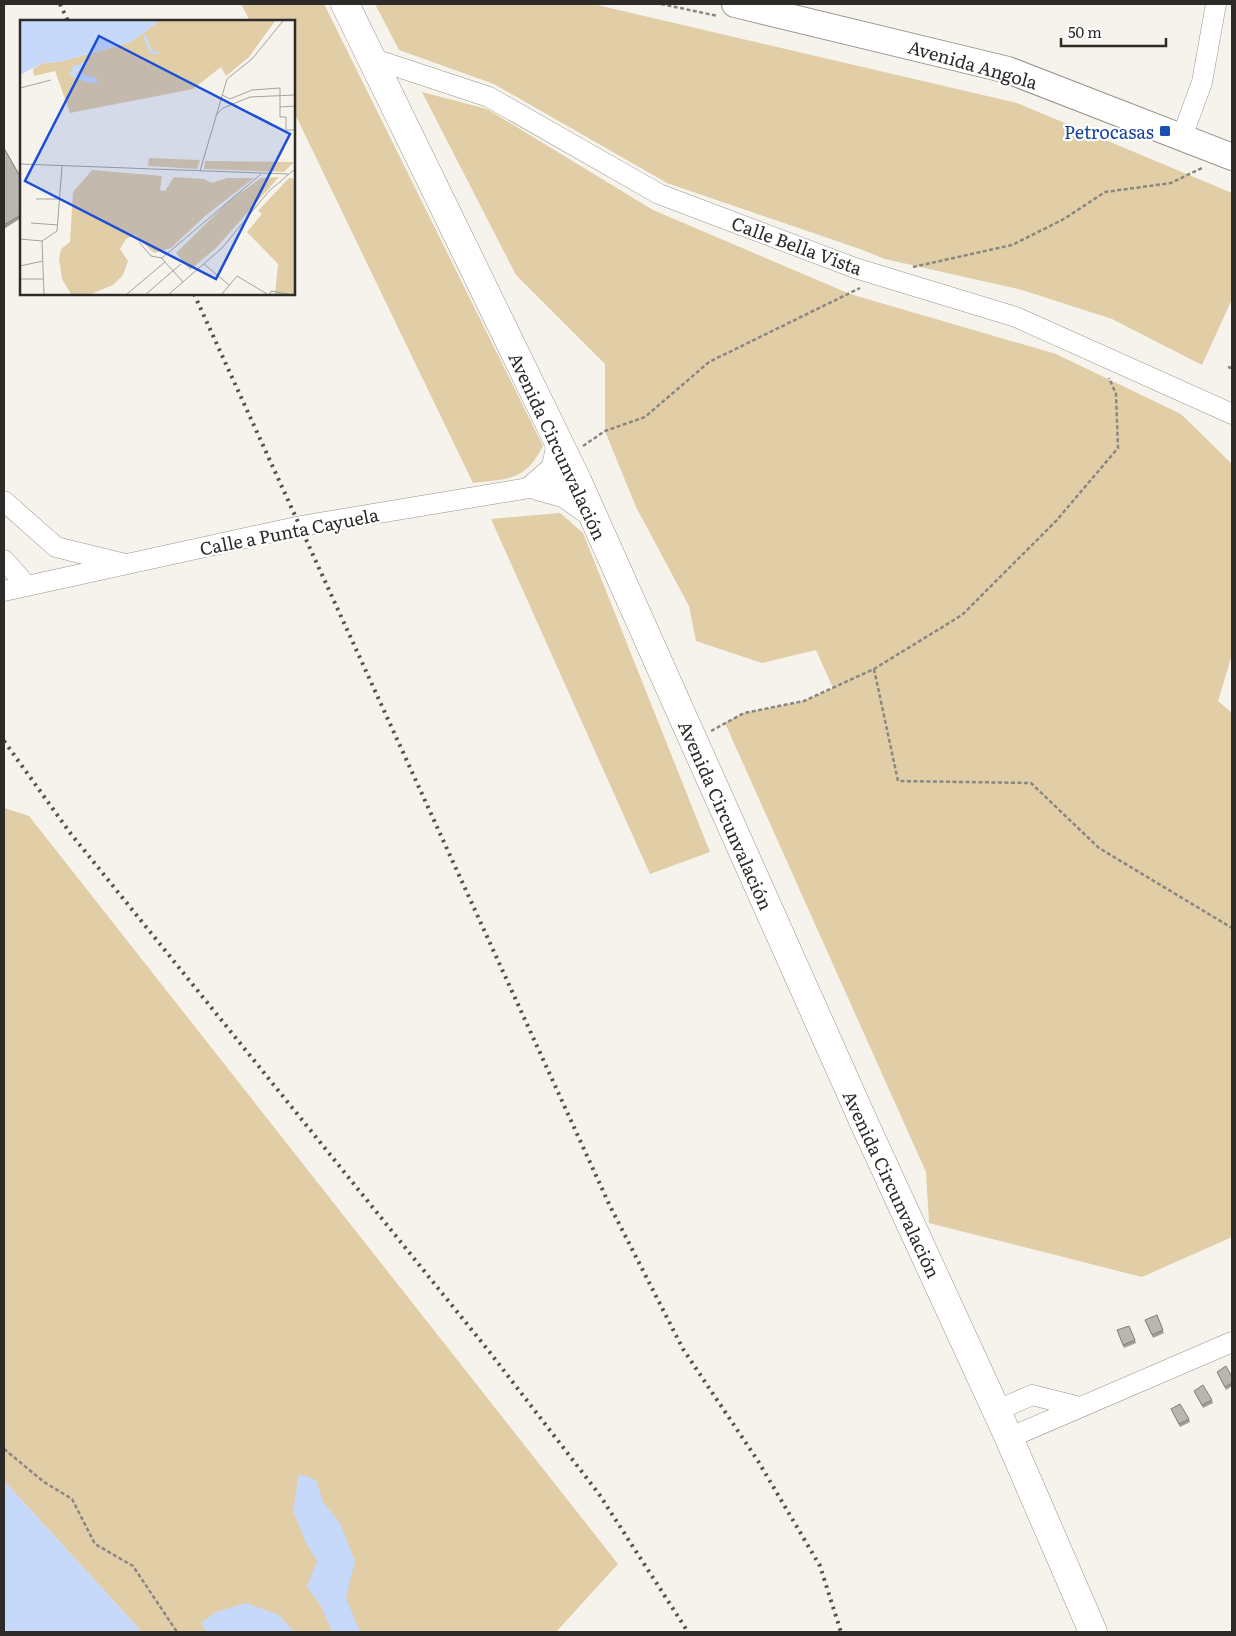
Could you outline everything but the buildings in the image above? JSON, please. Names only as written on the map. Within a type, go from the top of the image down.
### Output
[{"type":"highway","name":"Avenida Circunvalación","points":[[345,4],[594,518],[866,1127],[1009,1438],[1093,1632]]},
{"type":"main road","name":"Avenida Angola","points":[[735,4],[1008,70],[1232,157]]},
{"type":"street","points":[[1182,137],[1202,82],[1216,4]]},
{"type":"street","name":"Calle Bella Vista","points":[[372,58],[489,97],[659,194],[855,268],[1016,317],[1232,414]]},
{"type":"street","points":[[528,488],[552,467],[558,442]]},
{"type":"street","name":"Calle a Punta Cayuela","points":[[4,591],[301,526],[576,480]]},
{"type":"street","points":[[528,488],[563,497],[594,518]]},
{"type":"street","points":[[4,501],[56,547],[125,564]]},
{"type":"street","points":[[4,560],[27,586]]},
{"type":"street","points":[[1009,1438],[1232,1342]]},
{"type":"street","points":[[996,1412],[1032,1395],[1080,1407]]},
{"type":"path","points":[[693,741],[744,712],[804,701],[874,669],[962,615],[1056,521],[1118,448],[1116,394],[1098,354]]},
{"type":"path","points":[[1228,367],[1232,368]]},
{"type":"path","points":[[874,669],[898,781],[1031,783],[1099,848],[1232,928]]},
{"type":"path","points":[[4,1449],[44,1482],[72,1499],[95,1544],[133,1566],[177,1632]]},
{"type":"shaded area","points":[[241,4],[324,4],[543,446],[536,458],[522,472],[506,479],[473,483],[295,114],[295,20],[249,20]]},
{"type":"shaded area","points":[[375,4],[593,4],[1017,103],[1232,193],[1232,299],[1202,365],[1112,319],[1022,290],[885,259],[667,183],[494,84],[399,50]]},
{"type":"shaded area","points":[[422,92],[487,109],[653,210],[850,294],[1056,354],[1181,414],[1232,464],[1232,655],[1218,701],[1232,713],[1232,1237],[1142,1277],[929,1223],[926,1172],[725,723],[744,713],[804,701],[833,688],[816,650],[762,663],[696,641],[689,606],[636,507],[605,431],[605,364],[516,275]]},
{"type":"shaded area","points":[[560,513],[583,533],[710,852],[650,874],[491,519]]},
{"type":"shaded area","points":[[4,808],[29,816],[618,1564],[556,1632],[142,1632],[4,1481]]},
{"type":"water","points":[[299,1474],[316,1480],[323,1502],[340,1523],[355,1561],[346,1598],[360,1632],[332,1632],[321,1606],[307,1587],[317,1561],[306,1543],[293,1511]]},
{"type":"water","points":[[4,1481],[142,1632],[4,1632]]},
{"type":"water","points":[[246,1603],[279,1615],[294,1632],[207,1632],[201,1623],[216,1612]]},
{"type":"railway","points":[[60,4],[68,20]]},
{"type":"railway","points":[[194,295],[609,1204],[683,1349],[758,1461],[820,1566],[841,1632]]},
{"type":"railway","points":[[4,741],[71,834],[488,1350],[599,1494],[688,1632]]},
{"type":"place","name":"Petrocasas","points":[[1165,131]]}]
